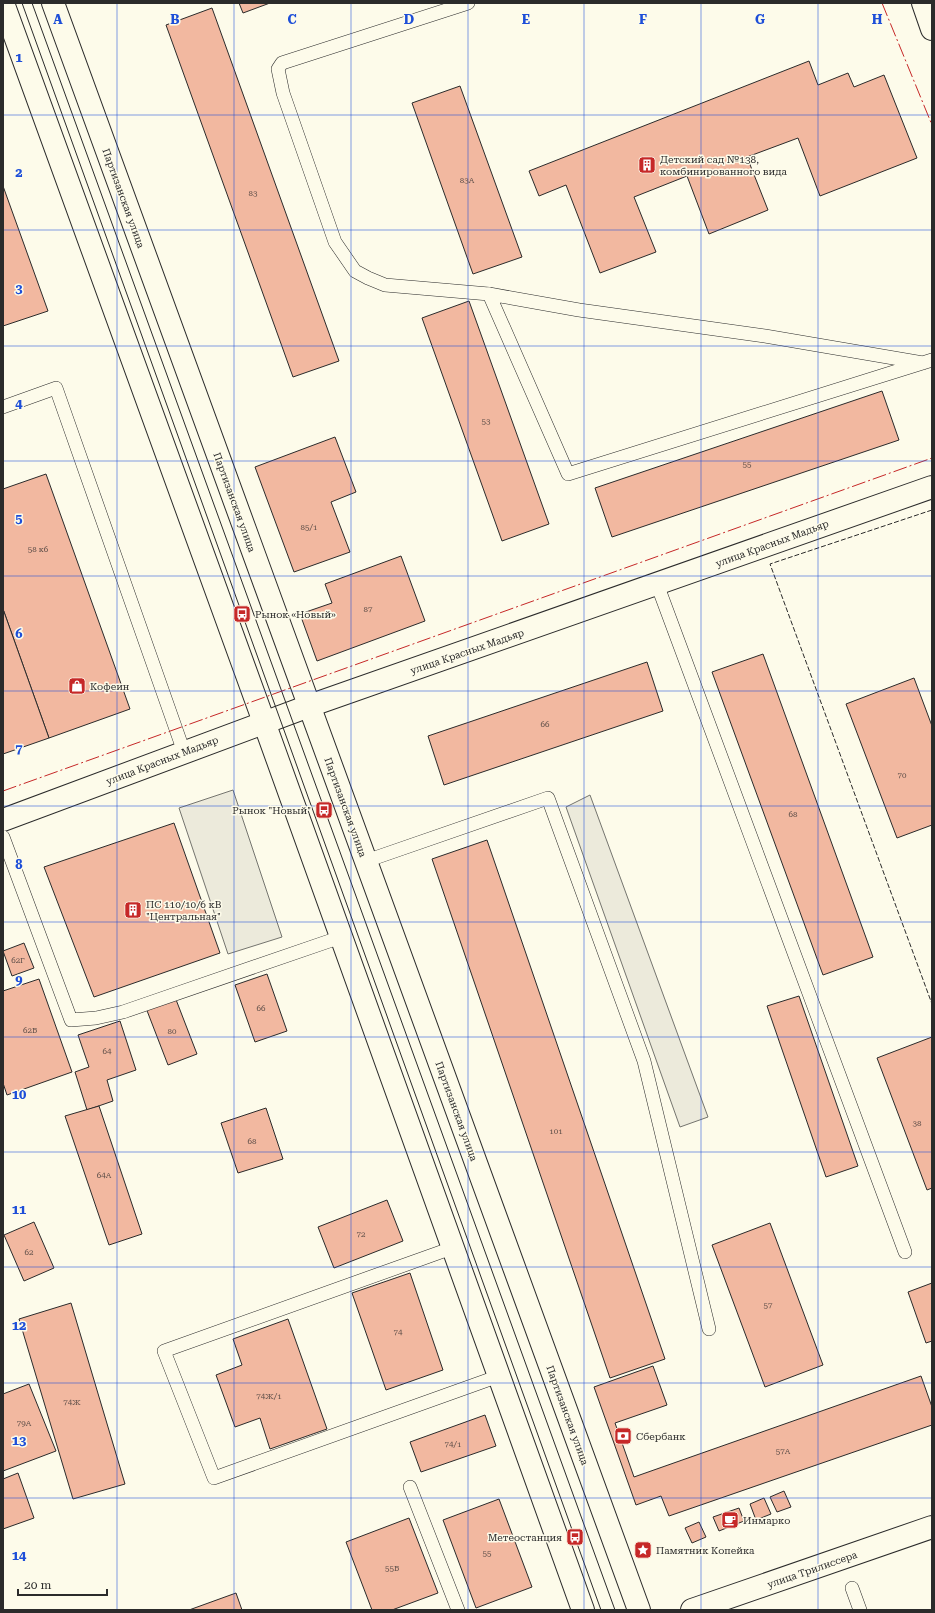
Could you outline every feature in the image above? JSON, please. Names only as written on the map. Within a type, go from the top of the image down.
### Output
[{"type":"street","points":[[3,3],[264,722],[583,1610]]},
{"type":"street","name":"Партизанская улица","points":[[53,3],[639,1610]]},
{"type":"street","points":[[923,3],[932,29]]},
{"type":"street","name":"улица Красных Мадьяр","points":[[3,820],[264,722],[932,487]]},
{"type":"street","name":"улица Трилиссера","points":[[692,1610],[931,1529]]},
{"type":"lane","points":[[468,3],[282,63],[278,69],[282,93],[335,242],[355,271],[385,285],[489,294],[579,310],[765,336],[928,362]]},
{"type":"lane","points":[[489,294],[568,474],[928,362]]},
{"type":"lane","points":[[3,407],[56,388],[184,752]]},
{"type":"lane","points":[[657,584],[905,1252]]},
{"type":"lane","points":[[366,861],[548,798],[644,1062],[709,1329]]},
{"type":"lane","points":[[3,837],[71,1020],[96,1018],[123,1012],[341,937]]},
{"type":"lane","points":[[452,1248],[164,1351],[214,1478],[499,1376]]},
{"type":"lane","points":[[410,1487],[458,1610]]},
{"type":"lane","points":[[852,1588],[860,1610]]},
{"type":"shaded area","points":[[233,790],[282,937],[228,954],[179,808]]},
{"type":"shaded area","points":[[590,795],[708,1117],[680,1127],[566,807]]},
{"type":"building","points":[[239,3],[270,3],[243,13]]},
{"type":"building","points":[[212,8],[339,361],[293,377],[166,25]]},
{"type":"building","name":"Детский сад №138, комбинированного вида","points":[[809,61],[818,85],[848,73],[854,87],[884,75],[917,158],[820,196],[798,138],[747,157],[768,210],[709,234],[687,176],[634,197],[656,252],[600,273],[566,185],[539,196],[529,171]]},
{"type":"building","points":[[460,86],[522,257],[473,274],[412,103]]},
{"type":"building","points":[[3,186],[48,311],[3,326]]},
{"type":"building","points":[[469,301],[549,524],[502,541],[422,318]]},
{"type":"building","points":[[882,391],[899,440],[612,537],[595,488]]},
{"type":"building","points":[[335,437],[356,492],[331,502],[350,552],[294,572],[255,467]]},
{"type":"building","points":[[46,474],[130,709],[49,738],[3,609],[3,489]]},
{"type":"building","points":[[401,556],[425,621],[317,661],[300,614],[332,603],[325,584]]},
{"type":"building","points":[[3,609],[49,738],[3,754]]},
{"type":"building","points":[[763,654],[873,957],[823,975],[712,672]]},
{"type":"building","points":[[647,662],[663,711],[444,785],[428,736]]},
{"type":"building","points":[[914,678],[932,726],[932,825],[897,838],[846,704]]},
{"type":"building","name":"ПС 110/10/6 кВ \"Центральная\"","points":[[174,823],[220,953],[94,997],[44,867]]},
{"type":"building","points":[[487,840],[665,1359],[610,1378],[432,859]]},
{"type":"building","points":[[24,943],[34,968],[12,976],[3,951]]},
{"type":"building","points":[[267,974],[287,1031],[255,1042],[235,985]]},
{"type":"building","points":[[39,979],[72,1072],[7,1095],[3,1083],[3,991]]},
{"type":"building","points":[[799,996],[858,1166],[826,1177],[767,1006]]},
{"type":"building","points":[[175,997],[197,1054],[168,1065],[146,1008]]},
{"type":"building","points":[[120,1021],[136,1070],[107,1080],[113,1101],[87,1110],[75,1072],[89,1067],[78,1035]]},
{"type":"building","points":[[932,1037],[932,1188],[927,1190],[877,1058]]},
{"type":"building","points":[[99,1106],[142,1234],[109,1245],[65,1116]]},
{"type":"building","points":[[266,1108],[283,1159],[238,1173],[221,1123]]},
{"type":"building","points":[[387,1200],[403,1241],[334,1268],[318,1227]]},
{"type":"building","points":[[34,1222],[54,1268],[24,1281],[4,1235]]},
{"type":"building","points":[[770,1223],[823,1365],[765,1387],[712,1245]]},
{"type":"building","points":[[410,1273],[443,1370],[386,1390],[352,1293]]},
{"type":"building","points":[[932,1283],[932,1341],[926,1343],[908,1292]]},
{"type":"building","points":[[71,1303],[125,1484],[73,1499],[19,1319]]},
{"type":"building","points":[[288,1319],[327,1429],[270,1449],[260,1418],[235,1427],[216,1375],[242,1365],[233,1339]]},
{"type":"building","points":[[653,1366],[667,1405],[615,1423],[634,1477],[921,1376],[932,1407],[932,1425],[669,1516],[661,1496],[636,1505],[594,1387]]},
{"type":"building","points":[[29,1384],[56,1451],[3,1471],[3,1394]]},
{"type":"building","points":[[485,1415],[496,1446],[421,1472],[410,1442]]},
{"type":"building","points":[[18,1473],[34,1518],[3,1529],[3,1479]]},
{"type":"building","points":[[784,1491],[791,1507],[777,1512],[770,1497]]},
{"type":"building","points":[[764,1498],[771,1514],[756,1520],[750,1504]]},
{"type":"building","points":[[499,1499],[532,1587],[476,1608],[443,1520]]},
{"type":"building","points":[[739,1508],[744,1521],[719,1531],[713,1517]]},
{"type":"building","points":[[409,1518],[438,1593],[392,1610],[372,1610],[346,1542]]},
{"type":"building","points":[[699,1522],[706,1537],[692,1543],[685,1528]]},
{"type":"building","points":[[236,1593],[242,1610],[189,1610]]},
{"type":"tram line","points":[[22,3],[601,1610]]},
{"type":"tram line","points":[[32,3],[615,1610]]},
{"type":"fence","points":[[932,510],[770,564],[932,1004]]},
{"type":"power","points":[[882,3],[932,125]]},
{"type":"power","points":[[3,791],[932,458]]},
{"type":"place","name":"Детский сад №138, комбинированного вида","points":[[647,165]]},
{"type":"place","name":"Рынок «Новый»","points":[[242,614]]},
{"type":"place","name":"Кофеин","points":[[77,686]]},
{"type":"place","name":"Рынок \"Новый\"","points":[[324,810]]},
{"type":"place","name":"ПС 110/10/6 кВ \"Центральная\"","points":[[133,910]]},
{"type":"place","name":"Сбербанк","points":[[623,1436]]},
{"type":"place","name":"Инмарко","points":[[730,1520]]},
{"type":"place","name":"Метеостанция","points":[[575,1537]]},
{"type":"place","name":"Памятник Копейка","points":[[643,1550]]}]
